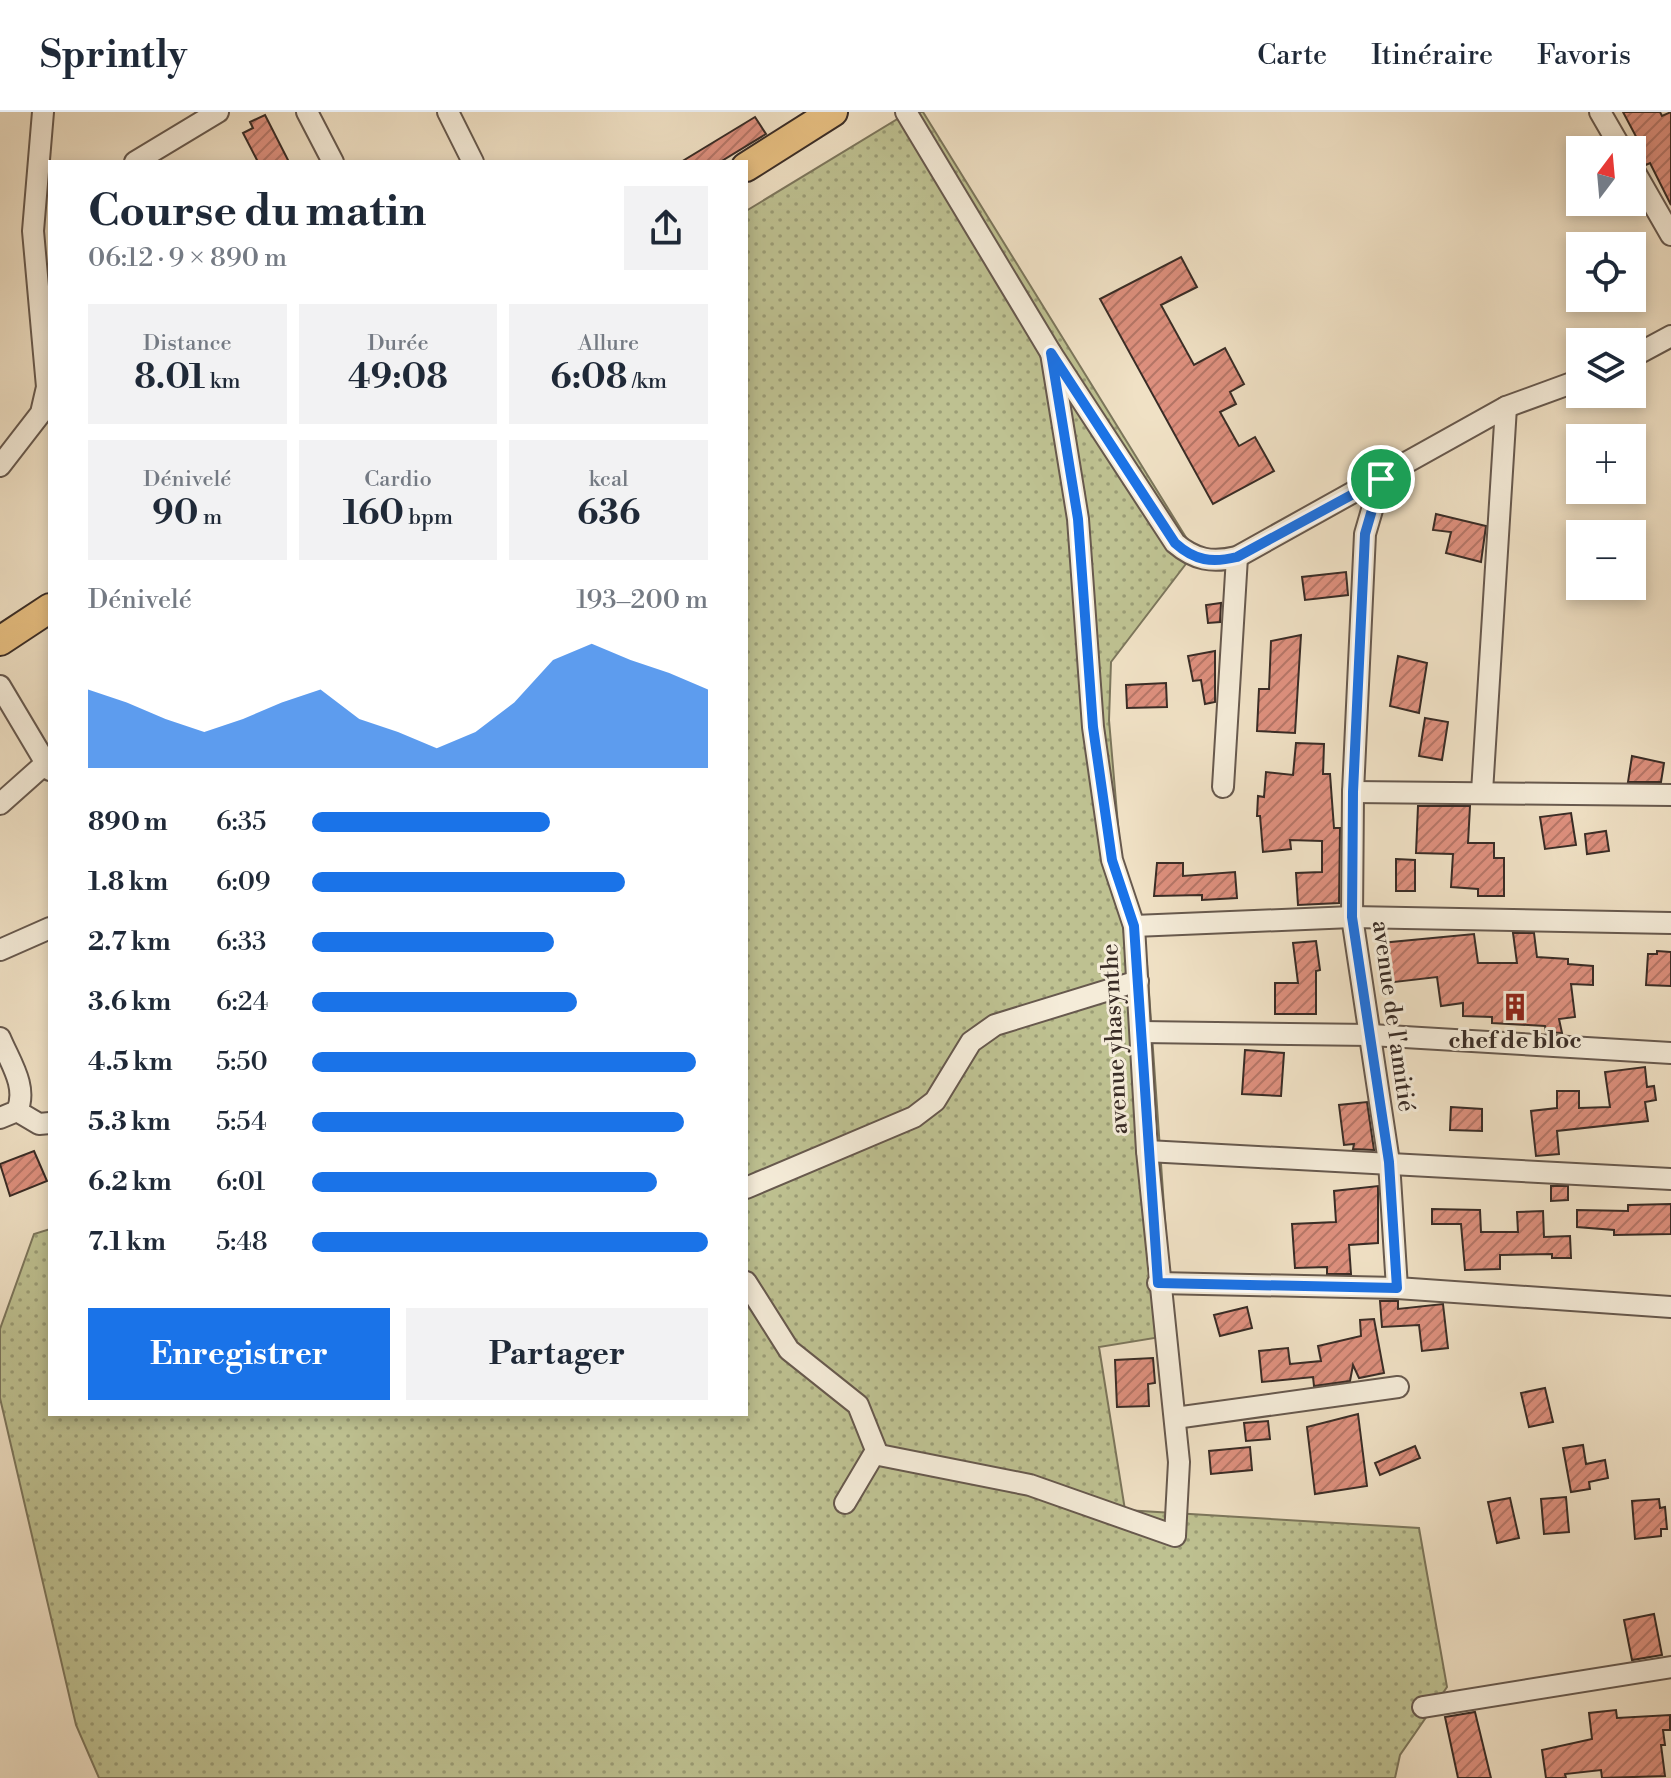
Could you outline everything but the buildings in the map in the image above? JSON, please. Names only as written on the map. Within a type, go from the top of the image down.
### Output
[{"type":"highway","points":[[748,166],[833,112]]},
{"type":"highway","points":[[0,641],[48,609]]},
{"type":"street","points":[[0,466],[41,413],[47,387],[33,231],[43,112]]},
{"type":"street","points":[[138,160],[218,112]]},
{"type":"street","points":[[307,112],[332,160]]},
{"type":"street","points":[[448,112],[472,160]]},
{"type":"street","points":[[906,112],[1051,353],[1175,543],[1185,552],[1209,561],[1237,557],[1506,407],[1566,385]]},
{"type":"street","points":[[1600,112],[1614,136]]},
{"type":"street","points":[[1646,191],[1671,235]]},
{"type":"street","points":[[33,231],[48,220]]},
{"type":"street","points":[[1646,349],[1671,336]]},
{"type":"street","name":"avenue yhasynthe","points":[[878,1455],[1030,1485],[1175,1536],[1179,1462],[1158,1283],[1134,926],[1109,845],[1093,727],[1078,519],[1051,353]]},
{"type":"street","points":[[1482,792],[1506,407]]},
{"type":"street","name":"avenue de l'amitié","points":[[1381,479],[1365,534],[1353,792],[1352,917],[1389,1162],[1397,1288]]},
{"type":"street","points":[[1223,787],[1237,557]]},
{"type":"street","points":[[0,686],[48,767],[0,804]]},
{"type":"street","points":[[1353,792],[1671,795]]},
{"type":"street","points":[[1134,926],[1352,917],[1671,923]]},
{"type":"street","points":[[0,950],[48,929]]},
{"type":"street","points":[[748,1187],[914,1117],[935,1101],[971,1042],[995,1025],[1138,981]]},
{"type":"street","points":[[1141,1032],[1371,1035],[1671,1053]]},
{"type":"street","points":[[0,1038],[21,1087],[22,1099],[8,1114],[39,1124],[48,1123]]},
{"type":"street","points":[[1147,1151],[1671,1179]]},
{"type":"street","points":[[1158,1283],[1397,1288],[1671,1307]]},
{"type":"street","points":[[748,1285],[789,1350],[858,1405],[878,1455],[874,1454],[845,1503]]},
{"type":"street","points":[[1175,1418],[1398,1387]]},
{"type":"street","points":[[1423,1707],[1671,1667]]},
{"type":"green space","points":[[909,112],[923,112],[1195,552],[1111,662],[1109,720],[1125,907],[1147,964],[1173,1335],[1099,1347],[1125,1510],[1419,1528],[1447,1687],[1400,1755],[1395,1778],[99,1778],[76,1725],[0,1398],[0,1329],[34,1234],[48,1230],[48,1416],[748,1416],[748,210]]},
{"type":"place","name":"chef de bloc","points":[[1515,1007]]},
{"type":"route","points":[[1051,353],[1175,543],[1198,559],[1220,561],[1237,557],[1381,479],[1368,515],[1365,534],[1353,792],[1352,917],[1389,1162],[1397,1288],[1158,1283],[1134,926],[1112,860],[1093,727],[1078,519],[1051,353]]}]
